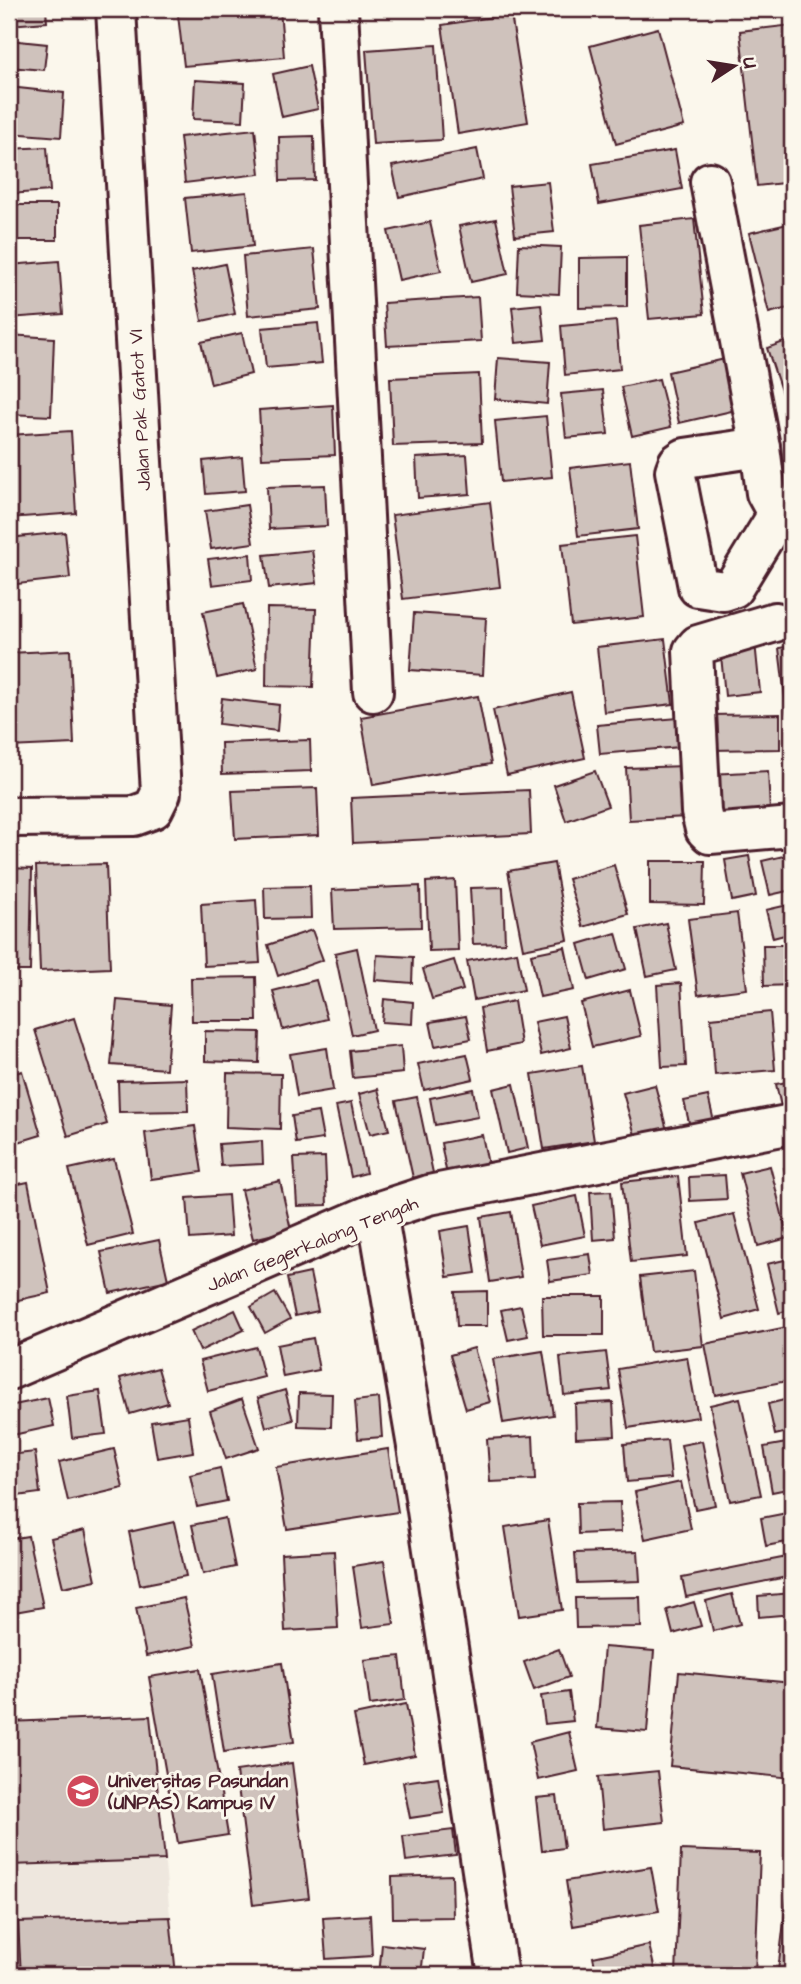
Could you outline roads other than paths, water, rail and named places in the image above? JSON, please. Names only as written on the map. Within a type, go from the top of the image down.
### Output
[{"type":"street","name":"Jalan Pak Gatot VI","points":[[9,817],[134,816],[153,809],[161,793],[116,9]]},
{"type":"street","points":[[338,9],[373,692]]},
{"type":"street","points":[[710,182],[760,447],[766,493],[772,504],[786,514],[733,588],[724,591],[698,587],[675,471],[678,463],[685,458],[760,447]]},
{"type":"street","points":[[775,622],[698,645],[693,651],[701,811],[705,830],[710,834],[792,827]]},
{"type":"street","name":"Jalan Gegerkalong Tengah","points":[[9,1370],[377,1212],[429,1195],[792,1124]]},
{"type":"street","points":[[377,1212],[419,1458],[498,1975]]},
{"type":"place","name":"Universitas Pasundan (UNPAS) Kampus IV","points":[[83,1791]]}]
